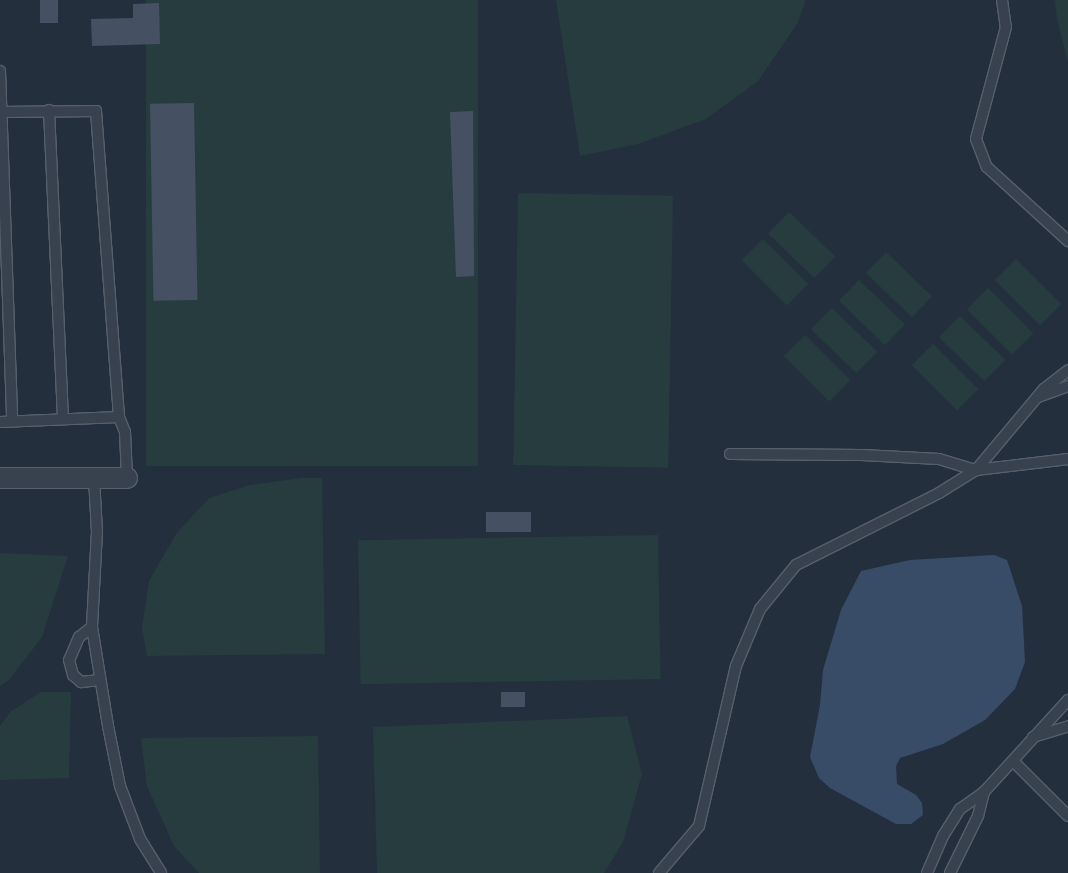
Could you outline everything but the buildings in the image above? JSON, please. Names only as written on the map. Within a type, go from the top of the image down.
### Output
[{"type":"street","points":[[0,478],[127,478]]},
{"type":"lane","points":[[1002,0],[1006,27],[976,140],[987,167],[1068,242]]},
{"type":"lane","points":[[0,71],[12,421]]},
{"type":"lane","points":[[49,110],[63,419]]},
{"type":"lane","points":[[2,112],[96,111],[120,417],[125,432],[127,478]]},
{"type":"lane","points":[[659,873],[699,826],[736,666],[760,609],[796,565],[939,493],[976,470],[1038,398],[1068,370]]},
{"type":"lane","points":[[1038,398],[1068,386]]},
{"type":"lane","points":[[0,422],[120,417]]},
{"type":"lane","points":[[730,454],[862,454],[940,459],[976,470],[1068,459]]},
{"type":"lane","points":[[94,478],[97,531],[92,627],[100,680],[120,786],[140,839],[161,873]]},
{"type":"lane","points":[[92,627],[79,638],[69,660],[73,675],[81,682],[100,680]]},
{"type":"lane","points":[[927,873],[943,836],[960,809],[984,792],[1032,737],[1068,700]]},
{"type":"lane","points":[[1032,737],[1068,726]]},
{"type":"lane","points":[[1012,761],[1068,816]]},
{"type":"lane","points":[[950,873],[978,816],[984,792]]},
{"type":"green space","points":[[146,0],[478,0],[478,466],[146,466]]},
{"type":"green space","points":[[556,0],[806,0],[797,24],[758,81],[706,119],[638,144],[580,156]]},
{"type":"green space","points":[[1055,0],[1068,0],[1068,62],[1057,19]]},
{"type":"green space","points":[[518,193],[673,196],[668,468],[513,465]]},
{"type":"green space","points":[[789,212],[835,256],[814,278],[768,234]]},
{"type":"green space","points":[[763,239],[808,284],[787,305],[742,260]]},
{"type":"green space","points":[[886,252],[932,296],[912,317],[866,273]]},
{"type":"green space","points":[[1016,259],[1061,304],[1040,325],[995,280]]},
{"type":"green space","points":[[859,280],[905,324],[885,345],[839,301]]},
{"type":"green space","points":[[988,288],[1033,333],[1012,354],[967,309]]},
{"type":"green space","points":[[832,308],[877,352],[856,373],[811,330]]},
{"type":"green space","points":[[960,316],[1005,360],[984,381],[939,338]]},
{"type":"green space","points":[[805,335],[850,380],[829,401],[784,356]]},
{"type":"green space","points":[[933,344],[978,389],[957,410],[912,365]]},
{"type":"green space","points":[[301,478],[322,478],[325,654],[147,656],[142,628],[149,581],[176,534],[209,498],[250,485]]},
{"type":"green space","points":[[658,535],[661,679],[361,684],[358,540]]},
{"type":"green space","points":[[0,553],[68,556],[42,637],[8,681],[0,686]]},
{"type":"green space","points":[[41,692],[71,692],[69,778],[0,780],[0,726],[10,712]]},
{"type":"green space","points":[[627,716],[642,774],[623,842],[604,873],[377,873],[373,727]]},
{"type":"green space","points":[[318,736],[320,873],[199,873],[174,846],[147,786],[141,738]]},
{"type":"water","points":[[994,555],[1007,560],[1022,606],[1025,662],[1015,689],[985,720],[943,744],[900,758],[896,766],[897,784],[916,795],[922,803],[923,815],[911,824],[896,824],[830,788],[819,778],[810,757],[820,705],[823,670],[841,610],[861,571],[910,560]]}]
